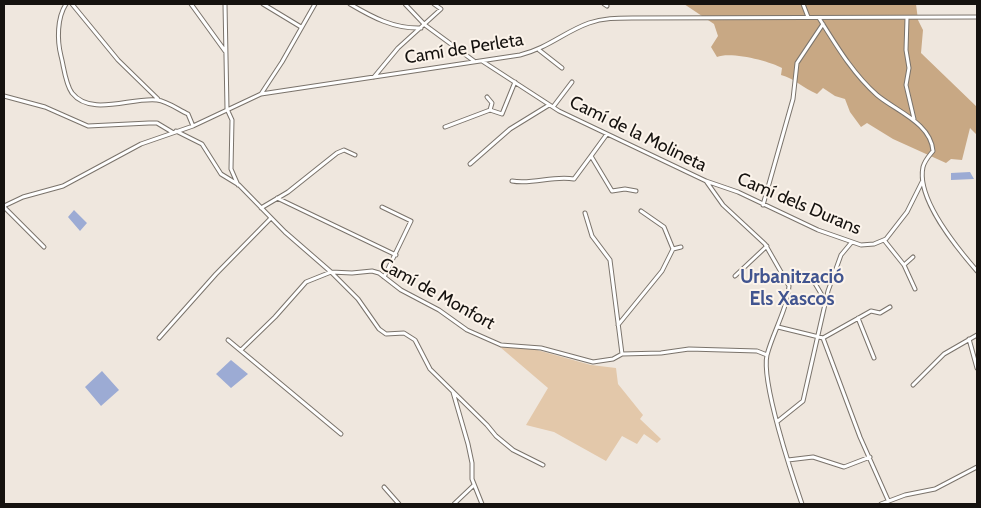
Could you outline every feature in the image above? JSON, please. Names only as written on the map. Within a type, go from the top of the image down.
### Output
[{"type":"street","points":[[66,4],[60,20],[58,44],[67,81],[72,92],[81,100],[92,105],[158,100]]},
{"type":"street","points":[[72,4],[118,60],[158,100],[188,114],[193,126]]},
{"type":"street","points":[[191,4],[226,52]]},
{"type":"street","points":[[225,4],[228,109],[232,120],[231,169],[239,185]]},
{"type":"street","points":[[263,4],[301,27]]},
{"type":"street","points":[[261,94],[282,62],[315,4]]},
{"type":"street","points":[[350,4],[393,24],[406,28],[421,28]]},
{"type":"street","points":[[406,4],[425,25],[475,62]]},
{"type":"street","points":[[373,78],[398,48],[442,9],[434,4]]},
{"type":"street","points":[[803,4],[808,17]]},
{"type":"street","points":[[818,17],[847,61],[870,88],[896,110],[914,120]]},
{"type":"street","name":"Camí de Perleta","points":[[4,206],[23,197],[63,186],[142,144],[174,131],[193,126],[261,94],[520,56],[539,50],[579,27],[600,20],[632,18],[977,17]]},
{"type":"street","points":[[907,18],[906,50],[908,68],[906,85],[914,120],[933,147],[922,169],[923,180],[930,205],[977,270]]},
{"type":"street","points":[[763,204],[793,99],[797,63],[823,24]]},
{"type":"street","points":[[539,50],[562,68]]},
{"type":"street","name":"Camí de la Molineta","points":[[482,61],[551,106],[706,181],[723,205],[767,246],[789,286],[778,327],[767,355],[768,384],[802,504]]},
{"type":"street","points":[[445,127],[490,110],[502,114],[515,82]]},
{"type":"street","points":[[470,164],[510,129],[551,106],[572,82]]},
{"type":"street","points":[[4,96],[45,107],[88,126],[149,122],[202,144],[221,174],[239,185],[271,218],[331,272],[358,299],[379,329],[386,334],[404,333],[415,340],[426,364],[496,436],[513,450],[543,465]]},
{"type":"street","points":[[487,97],[492,103],[490,110]]},
{"type":"street","points":[[512,181],[525,183],[560,178],[574,179],[607,134]]},
{"type":"street","points":[[261,208],[341,150],[355,155]]},
{"type":"street","points":[[591,156],[612,191],[625,189],[636,191]]},
{"type":"street","name":"Camí dels Durans","points":[[706,181],[738,192],[850,243],[861,245],[874,244],[884,240],[897,227],[923,180]]},
{"type":"street","points":[[277,198],[396,255]]},
{"type":"street","points":[[4,206],[44,247]]},
{"type":"street","points":[[382,207],[411,221],[384,277]]},
{"type":"street","points":[[641,211],[664,227],[673,250]]},
{"type":"street","points":[[586,213],[592,236],[610,260],[622,354]]},
{"type":"street","points":[[159,338],[216,274],[271,218]]},
{"type":"street","points":[[884,240],[904,264],[915,289]]},
{"type":"street","points":[[778,421],[804,400],[826,302],[838,262],[850,243]]},
{"type":"street","points":[[735,276],[767,246]]},
{"type":"street","points":[[618,325],[662,271],[673,250],[681,247]]},
{"type":"street","points":[[904,264],[913,257]]},
{"type":"street","name":"Camí de Monfort","points":[[331,272],[352,273],[372,271],[384,277],[401,290],[439,310],[467,330],[501,345],[541,348],[556,354],[593,362],[613,359],[622,354],[705,349],[757,351],[767,355]]},
{"type":"street","points":[[241,350],[275,317],[306,282],[331,272]]},
{"type":"street","points":[[810,274],[826,302]]},
{"type":"street","points":[[778,327],[823,338],[871,311],[880,312],[890,306]]},
{"type":"street","points":[[858,318],[874,358]]},
{"type":"street","points":[[913,385],[944,354],[977,335]]},
{"type":"street","points":[[823,338],[888,500]]},
{"type":"street","points":[[969,339],[977,368]]},
{"type":"street","points":[[228,340],[341,434]]},
{"type":"street","points":[[452,391],[468,444],[474,485],[482,504]]},
{"type":"street","points":[[788,460],[813,457],[844,467],[870,456]]},
{"type":"street","points":[[881,504],[921,490],[936,489],[977,467]]},
{"type":"street","points":[[454,504],[474,485]]},
{"type":"street","points":[[384,488],[399,504]]},
{"type":"shaded area","points":[[684,4],[916,4],[918,20],[923,30],[921,53],[977,107],[977,135],[970,128],[962,160],[951,159],[946,163],[893,139],[867,123],[861,127],[850,112],[845,99],[835,96],[823,88],[817,94],[812,92],[790,78],[781,75],[782,68],[769,62],[750,58],[731,55],[717,57],[711,47],[718,36],[714,24]]},
{"type":"shaded area","points":[[500,347],[530,348],[591,365],[616,368],[618,384],[643,415],[640,419],[661,439],[657,443],[644,434],[637,444],[622,436],[606,461],[554,432],[526,425],[548,388]]},
{"type":"water","points":[[970,172],[974,179],[951,180],[951,173]]},
{"type":"water","points":[[74,210],[87,223],[80,231],[68,217]]},
{"type":"water","points":[[231,360],[248,374],[231,388],[216,374]]},
{"type":"water","points":[[102,371],[119,390],[101,406],[85,387]]},
{"type":"district","name":"Urbanització Els Xascos","points":[[792,288]]}]
